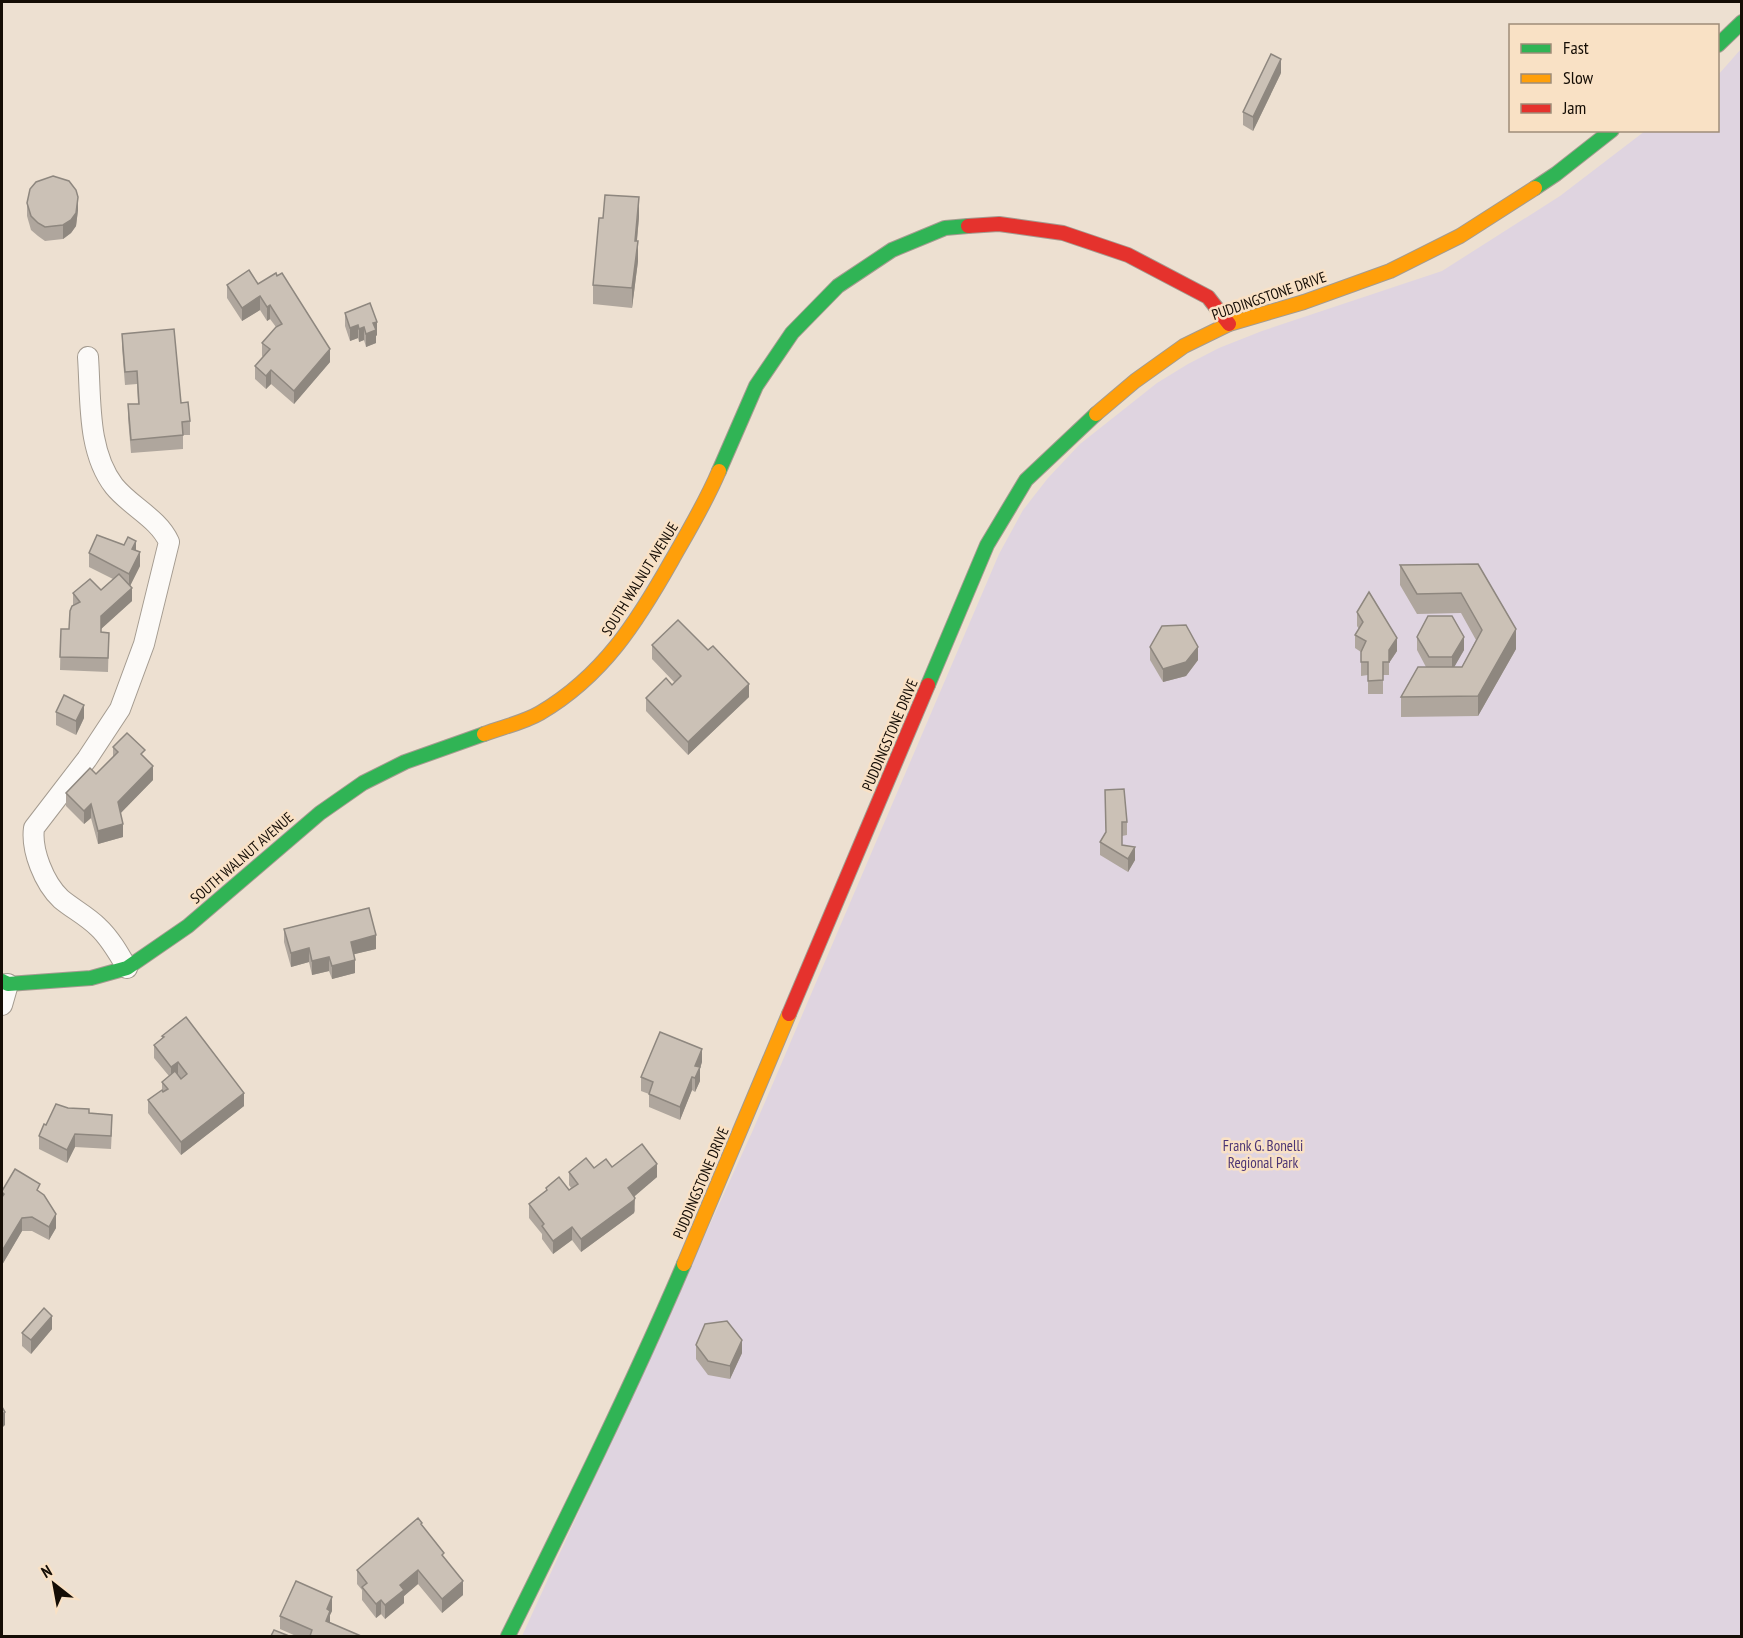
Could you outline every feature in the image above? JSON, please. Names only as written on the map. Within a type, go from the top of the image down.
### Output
[{"type":"street","points":[[1719,44],[1742,22]]},
{"type":"street","name":"PUDDINGSTONE DRIVE","points":[[508,1636],[574,1504],[658,1325],[987,545],[1026,480],[1083,424],[1135,381],[1184,346],[1229,324],[1304,302],[1390,271],[1460,236],[1556,174],[1609,132]]},
{"type":"street","name":"SOUTH WALNUT AVENUE","points":[[5,983],[91,978],[127,969],[188,926],[320,813],[363,783],[405,762],[537,715],[564,698],[591,676],[618,646],[651,597],[707,499],[756,387],[792,333],[838,286],[892,250],[945,228],[999,224],[1063,233],[1128,255],[1208,297],[1229,324]]},
{"type":"street","points":[[88,357],[95,442],[103,468],[115,487],[164,532],[169,542],[144,644],[120,709],[87,759],[34,828],[32,839],[50,884],[61,898],[99,928],[127,969]]},
{"type":"street","points":[[2,1005],[5,983]]},
{"type":"green space","name":"Frank G. Bonelli Regional Park","points":[[1741,49],[1741,1636],[522,1636],[753,1130],[999,554],[1023,510],[1048,478],[1080,444],[1157,383],[1188,364],[1219,348],[1262,331],[1442,271],[1560,196],[1644,132],[1719,132],[1719,74]]},
{"type":"building","points":[[1271,54],[1281,59],[1253,117],[1243,112]]},
{"type":"building","points":[[53,176],[69,181],[76,190],[78,197],[76,213],[63,225],[45,227],[31,216],[27,203],[30,189],[36,182]]},
{"type":"building","points":[[605,195],[639,197],[635,241],[638,241],[632,288],[593,285],[599,218],[603,218]]},
{"type":"building","points":[[249,270],[258,284],[276,273],[277,276],[282,273],[330,349],[294,391],[271,370],[266,376],[255,366],[270,349],[262,343],[276,327],[282,324],[270,305],[267,307],[260,296],[242,308],[227,285]]},
{"type":"building","points":[[370,303],[377,322],[373,323],[376,330],[366,334],[364,327],[359,329],[358,325],[350,328],[345,313]]},
{"type":"building","points":[[174,329],[181,403],[188,402],[190,421],[182,422],[183,435],[131,440],[128,404],[139,404],[137,371],[125,372],[122,334]]},
{"type":"building","points":[[97,535],[124,545],[128,537],[136,541],[132,549],[140,552],[129,574],[89,553]]},
{"type":"building","points":[[1478,564],[1516,629],[1478,696],[1401,697],[1418,667],[1462,667],[1482,630],[1461,593],[1417,594],[1400,565]]},
{"type":"building","points":[[119,574],[132,588],[101,616],[101,632],[109,633],[108,658],[60,657],[61,629],[69,629],[72,606],[80,602],[73,593],[90,579],[101,590]]},
{"type":"building","points":[[1369,592],[1397,638],[1389,650],[1389,662],[1383,662],[1383,680],[1368,681],[1368,662],[1361,662],[1361,652],[1366,641],[1355,635],[1363,622],[1357,612]]},
{"type":"building","points":[[1428,616],[1452,616],[1464,637],[1452,657],[1429,657],[1417,637]]},
{"type":"building","points":[[678,620],[708,650],[713,646],[749,684],[688,742],[646,698],[666,678],[672,685],[681,676],[652,645]]},
{"type":"building","points":[[1186,625],[1198,647],[1186,662],[1163,669],[1150,647],[1162,626]]},
{"type":"building","points":[[64,695],[84,705],[76,721],[56,712]]},
{"type":"building","points":[[127,733],[145,750],[141,754],[153,766],[118,802],[123,824],[98,831],[91,804],[84,811],[66,793],[90,768],[96,774],[118,752],[113,747]]},
{"type":"building","points":[[1124,789],[1127,822],[1122,822],[1122,845],[1135,847],[1128,859],[1100,842],[1106,832],[1105,790]]},
{"type":"building","points":[[369,908],[376,935],[351,942],[355,960],[332,966],[329,957],[312,961],[309,948],[291,953],[284,929]]},
{"type":"building","points":[[186,1017],[244,1093],[181,1142],[148,1100],[162,1090],[163,1092],[168,1089],[162,1082],[175,1071],[181,1079],[187,1074],[178,1062],[171,1067],[154,1045]]},
{"type":"building","points":[[660,1032],[702,1049],[695,1066],[700,1067],[695,1078],[692,1077],[680,1107],[649,1094],[653,1082],[641,1077]]},
{"type":"building","points":[[56,1104],[68,1108],[89,1109],[89,1113],[112,1115],[111,1136],[75,1134],[67,1150],[39,1136]]},
{"type":"building","points":[[642,1144],[657,1164],[628,1188],[634,1200],[581,1239],[572,1227],[553,1241],[529,1204],[559,1177],[569,1190],[578,1184],[569,1172],[586,1158],[594,1168],[606,1159],[612,1167]]},
{"type":"building","points":[[15,1169],[40,1184],[37,1190],[44,1195],[56,1214],[49,1227],[32,1217],[22,1218],[2,1251],[2,1197],[4,1194],[2,1191]]},
{"type":"building","points":[[44,1308],[52,1316],[31,1340],[22,1333]]},
{"type":"building","points":[[727,1321],[742,1340],[730,1366],[708,1361],[696,1345],[705,1324]]},
{"type":"building","points":[[418,1518],[444,1553],[442,1555],[463,1581],[442,1599],[418,1570],[400,1585],[404,1590],[385,1605],[381,1600],[376,1604],[362,1587],[367,1583],[357,1570]]},
{"type":"building","points":[[296,1581],[332,1597],[327,1609],[330,1611],[326,1621],[361,1636],[310,1636],[312,1630],[280,1616]]},
{"type":"building","points":[[274,1630],[289,1636],[271,1636]]},
{"type":"traffic: fast","points":[[1719,44],[1742,22]]},
{"type":"traffic: fast","points":[[1535,188],[1609,132]]},
{"type":"traffic: fast","points":[[719,471],[756,386],[792,333],[838,286],[892,250],[945,228],[968,226]]},
{"type":"traffic: fast","points":[[928,685],[987,545],[1026,480],[1096,414]]},
{"type":"traffic: fast","points":[[2,981],[8,984],[91,978],[127,968],[188,926],[320,813],[363,783],[405,762],[484,734]]},
{"type":"traffic: fast","points":[[508,1636],[621,1405],[684,1264]]},
{"type":"traffic: slow","points":[[1096,414],[1135,381],[1184,346],[1229,324],[1304,302],[1390,271],[1460,236],[1535,188]]},
{"type":"traffic: slow","points":[[484,734],[540,713],[562,698],[600,665],[631,626],[659,583],[709,494],[719,471]]},
{"type":"traffic: slow","points":[[684,1264],[789,1014]]},
{"type":"traffic: jam","points":[[968,226],[999,224],[1063,233],[1128,255],[1208,297],[1229,324]]},
{"type":"traffic: jam","points":[[789,1014],[928,685]]}]
